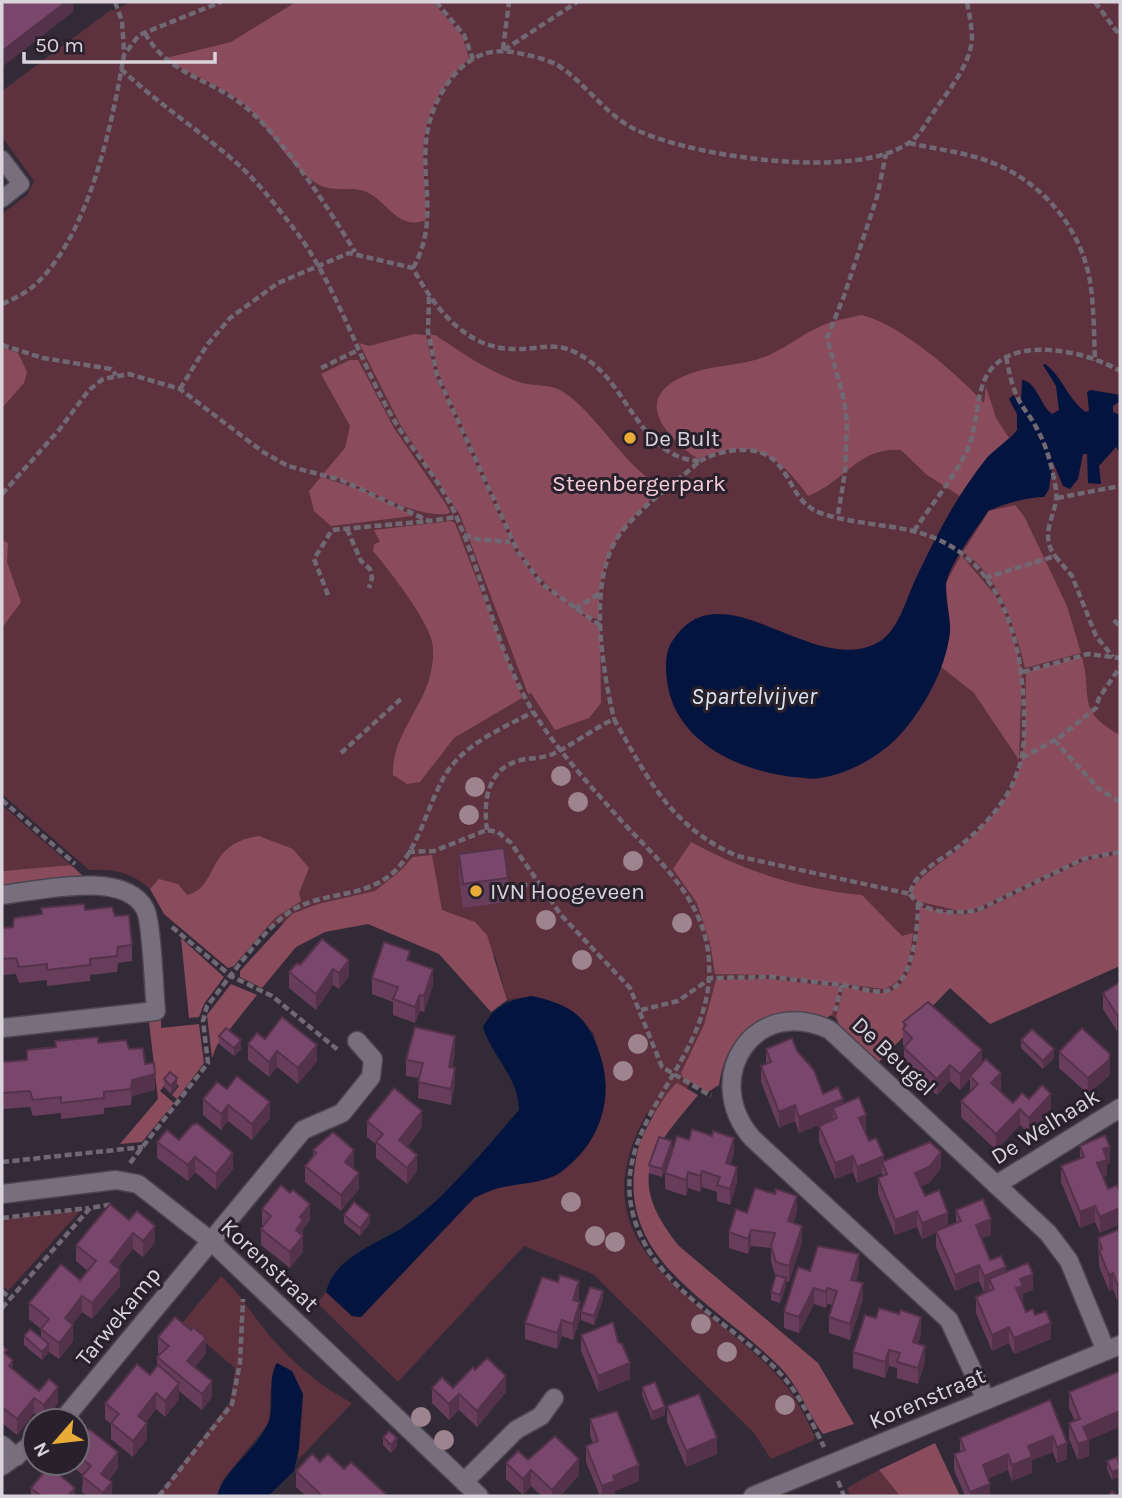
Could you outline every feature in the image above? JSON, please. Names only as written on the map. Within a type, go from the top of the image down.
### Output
[{"type":"street","points":[[2,895],[100,885],[129,892],[146,910],[156,1011],[2,1028]]},
{"type":"street","name":"De Beugel","points":[[731,1099],[732,1071],[737,1057],[754,1035],[775,1024],[794,1020],[816,1023],[830,1030],[1061,1249],[1113,1348]]},
{"type":"street","name":"Tarwekamp","points":[[74,1407],[303,1130],[342,1113],[371,1077],[373,1059],[356,1041]]},
{"type":"street","points":[[731,1099],[734,1112],[752,1138],[949,1320],[986,1400]]},
{"type":"street","name":"De Welhaak","points":[[996,1185],[1120,1108]]},
{"type":"street","name":"Korenstraat","points":[[2,1194],[117,1189],[138,1184],[211,1241],[479,1496]]},
{"type":"street","name":"Korenstraat","points":[[754,1496],[1113,1348]]},
{"type":"street","points":[[464,1482],[516,1430],[541,1416],[554,1398]]},
{"type":"street","points":[[2,1446],[9,1462]]},
{"type":"lane","points":[[2,159],[21,184],[2,199]]},
{"type":"path","points":[[2,304],[42,279],[64,246],[99,162],[124,55],[123,26],[115,2]]},
{"type":"path","points":[[124,55],[131,42],[145,33],[221,2]]},
{"type":"path","points":[[436,2],[464,35],[473,59]]},
{"type":"path","points":[[503,50],[509,2]]},
{"type":"path","points":[[413,268],[426,234],[426,125],[449,80],[473,59],[503,50],[578,2]]},
{"type":"path","points":[[503,50],[556,64],[616,118],[639,132],[666,141],[734,155],[799,162],[844,163],[886,154],[909,143],[955,83],[972,40],[967,2]]},
{"type":"path","points":[[1095,2],[1120,36]]},
{"type":"path","points":[[145,33],[152,45],[174,67],[229,96],[250,112],[322,199],[355,253]]},
{"type":"path","points":[[121,69],[150,96],[236,162],[281,212],[317,264],[397,426],[457,517],[512,668],[533,712],[561,749],[687,893],[704,934],[711,978],[701,1024],[638,1138],[632,1156],[629,1194],[639,1232],[657,1263],[766,1358],[794,1388],[832,1464],[844,1496]]},
{"type":"path","points":[[909,143],[986,160],[1033,184],[1063,216],[1086,264],[1090,283],[1095,361]]},
{"type":"path","points":[[838,514],[845,473],[847,422],[844,400],[827,338],[877,197],[886,154]]},
{"type":"path","points":[[180,389],[207,345],[237,311],[268,289],[317,264],[355,253],[413,268],[429,297],[449,320],[484,343],[509,349],[559,345],[580,355],[600,369],[662,447],[678,457],[699,461]]},
{"type":"path","points":[[429,297],[429,344],[437,375],[503,522],[528,568],[575,610],[602,626]]},
{"type":"path","points":[[2,345],[43,358],[111,369],[116,375]]},
{"type":"path","points":[[914,531],[966,452],[978,421],[986,378],[1006,357],[1041,348],[1095,361],[1120,371]]},
{"type":"path","points":[[321,368],[358,350]]},
{"type":"path","points":[[1006,357],[1015,392],[1037,427],[1051,461],[1057,498],[1048,520],[1050,549],[1073,576],[1096,636],[1113,657]]},
{"type":"path","points":[[2,494],[59,430],[82,396],[96,384],[116,375],[141,376],[180,389],[276,460],[366,490],[429,521]]},
{"type":"path","points":[[910,894],[914,884],[925,871],[958,848],[999,807],[1014,783],[1022,758],[1023,672],[1010,620],[985,578],[965,555],[929,536],[817,512],[793,491],[777,462],[762,454],[726,451],[699,461],[632,520],[618,537],[610,552],[601,593],[602,626],[614,719],[651,786],[690,829],[713,845],[737,856],[910,894],[918,904],[960,913],[978,910],[1083,859],[1120,852]]},
{"type":"path","points":[[1057,498],[1120,486]]},
{"type":"path","points":[[328,594],[314,559],[332,530],[457,517]]},
{"type":"path","points":[[347,529],[361,561],[370,569],[372,578],[369,588]]},
{"type":"path","points":[[463,535],[476,539],[510,541]]},
{"type":"path","points":[[985,578],[1055,556]]},
{"type":"path","points":[[575,610],[601,593]]},
{"type":"path","points":[[1114,620],[1120,627]]},
{"type":"path","points":[[1023,672],[1088,654],[1120,658]]},
{"type":"path","points":[[1022,758],[1054,740],[1096,708],[1099,698],[1120,667]]},
{"type":"path","points":[[341,753],[402,698]]},
{"type":"path","points":[[2,1218],[112,1205],[117,1189],[144,1147],[208,1063],[204,1014],[231,976],[278,921],[290,911],[317,900],[373,887],[397,869],[453,765],[470,748],[533,712]]},
{"type":"path","points":[[487,830],[485,803],[497,775],[515,762],[544,757],[561,749],[614,719]]},
{"type":"path","points":[[1054,740],[1098,788],[1120,802]]},
{"type":"path","points":[[2,800],[100,885]]},
{"type":"path","points":[[408,852],[434,851],[487,830],[498,832],[511,843],[536,884],[561,915],[630,988],[641,1010],[657,1061],[674,1077],[706,1095],[731,1099]]},
{"type":"path","points":[[510,886],[536,884]]},
{"type":"path","points":[[641,1010],[678,1001],[711,978],[771,977],[884,991],[897,985],[911,958],[918,904]]},
{"type":"path","points":[[146,910],[183,935],[231,976],[272,996],[341,1053]]},
{"type":"path","points":[[830,1030],[842,985]]},
{"type":"path","points":[[2,1162],[144,1147]]},
{"type":"path","points":[[2,1308],[90,1208]]},
{"type":"path","points":[[2,1290],[10,1298]]},
{"type":"path","points":[[159,1496],[232,1404],[240,1363],[243,1294]]},
{"type":"green space","name":"Steenbergerpark","points":[[130,2],[1120,2],[1120,959],[954,983],[880,1053],[823,1009],[734,1015],[709,1058],[664,1119],[647,1113],[628,1160],[625,1199],[635,1234],[655,1264],[682,1292],[746,1345],[776,1374],[807,1420],[815,1437],[813,1441],[771,1459],[754,1433],[593,1274],[524,1246],[398,1382],[317,1303],[326,1292],[352,1316],[361,1317],[474,1198],[497,1188],[536,1181],[606,1087],[603,1065],[593,1032],[532,996],[507,1000],[495,956],[325,912],[226,938],[157,881],[150,889],[122,873],[89,870],[2,794],[2,214],[27,195],[34,181],[2,137],[2,91],[112,9],[113,11]]},
{"type":"green space","points":[[296,2],[433,2],[462,36],[469,58],[450,79],[438,98],[429,115],[425,133],[423,151],[426,220],[408,222],[401,219],[367,192],[328,188],[316,183],[296,166],[244,104],[166,58],[231,42]]},
{"type":"green space","points":[[862,315],[893,328],[927,351],[984,403],[986,387],[996,418],[1009,438],[988,457],[960,496],[927,475],[901,450],[874,454],[808,496],[774,459],[748,449],[733,449],[698,459],[672,437],[663,425],[657,401],[663,391],[675,381],[704,369],[760,359],[826,324]]},
{"type":"green space","points":[[414,334],[426,335],[435,375],[515,551],[541,585],[600,628],[601,703],[589,718],[555,730],[531,693],[528,694],[460,515],[400,424],[359,343],[369,346]]},
{"type":"green space","points":[[430,335],[435,335],[508,378],[565,393],[590,416],[638,470],[665,488],[631,519],[608,556],[599,591],[598,619],[565,602],[518,549],[439,374]]},
{"type":"green space","points":[[2,347],[18,353],[27,372],[24,383],[2,408]]},
{"type":"green space","points":[[350,360],[358,360],[394,428],[445,503],[450,512],[447,514],[417,511],[323,474],[345,448],[350,426],[321,374]]},
{"type":"green space","points":[[321,477],[365,491],[413,516],[331,526],[314,511],[309,491]]},
{"type":"green space","points":[[1015,505],[1024,516],[1067,606],[1081,653],[1025,668],[1011,620],[996,588],[976,562],[963,552],[989,511]]},
{"type":"green space","points":[[451,521],[455,523],[522,698],[454,738],[420,782],[407,784],[393,775],[393,764],[403,734],[428,684],[433,647],[431,637],[417,611],[373,551],[374,544],[380,542],[374,530]]},
{"type":"green space","points":[[2,540],[8,543],[7,562],[21,602],[2,628]]},
{"type":"green space","points":[[961,555],[995,595],[1008,621],[1022,670],[1019,760],[974,693],[940,666],[950,632],[946,583]]},
{"type":"green space","points":[[1082,657],[1091,710],[1106,726],[1120,735],[1120,850],[1082,858],[978,908],[960,911],[917,901],[912,893],[915,885],[987,822],[1003,803],[1013,784],[1024,746],[1026,672]]},
{"type":"green space","points":[[2,805],[71,865],[2,871]]},
{"type":"green space","points":[[259,836],[293,849],[309,868],[299,893],[301,901],[275,918],[234,966],[228,968],[164,914],[150,889],[159,879],[178,884],[187,895],[204,884],[229,847]]},
{"type":"green space","points":[[691,842],[774,878],[817,889],[862,895],[902,936],[913,933],[909,959],[903,974],[884,989],[770,975],[715,974],[710,943],[697,903],[673,869]]},
{"type":"green space","points":[[1120,854],[1120,966],[990,1024],[950,988],[879,1062],[839,1025],[836,1017],[844,987],[883,993],[903,982],[914,958],[920,907],[960,915],[979,912],[1084,861]]},
{"type":"green space","points":[[432,855],[442,910],[475,922],[487,935],[507,1000],[491,1012],[439,954],[368,924],[325,932],[296,947],[262,988],[240,977],[240,971],[292,914],[318,904],[375,891],[413,857]]},
{"type":"green space","points":[[71,865],[83,876],[81,880],[2,888],[2,871]]},
{"type":"green space","points":[[181,938],[224,977],[204,1004],[199,1017],[189,1018]]},
{"type":"green space","points":[[770,979],[840,987],[832,1015],[826,1018],[806,1013],[770,1016],[755,1023],[731,1048],[719,1085],[708,1092],[683,1078],[681,1073],[704,1025],[716,980]]},
{"type":"green space","points":[[231,984],[257,995],[217,1045],[212,1058],[207,1015]]},
{"type":"green space","points":[[161,1020],[161,1028],[199,1024],[204,1063],[177,1099],[172,1095],[179,1086],[170,1078],[160,1091],[174,1103],[142,1142],[120,1144],[158,1099],[149,1022]]},
{"type":"green space","points":[[677,1083],[698,1095],[667,1134],[650,1167],[652,1202],[662,1222],[679,1246],[818,1363],[854,1424],[823,1434],[793,1383],[780,1367],[699,1298],[653,1249],[639,1219],[634,1186],[639,1146],[655,1112]]},
{"type":"green space","points":[[81,1210],[8,1291],[2,1285],[2,1219]]},
{"type":"green space","points":[[221,1276],[292,1359],[327,1388],[352,1403],[298,1460],[303,1394],[271,1388],[269,1423],[222,1481],[217,1496],[157,1496],[230,1402],[235,1368],[182,1323]]},
{"type":"green space","points":[[935,1443],[960,1496],[900,1496],[879,1470]]},
{"type":"green space","points":[[879,1470],[900,1496],[850,1496],[847,1488]]},
{"type":"water","name":"Spartelvijver","points":[[1045,364],[1086,412],[1089,411],[1087,392],[1091,390],[1120,395],[1120,401],[1113,406],[1113,412],[1120,415],[1120,453],[1116,447],[1099,466],[1101,484],[1088,483],[1087,454],[1083,454],[1078,479],[1070,489],[1063,486],[1053,462],[1049,489],[1044,497],[1016,501],[988,511],[957,558],[948,577],[946,591],[950,632],[938,676],[914,718],[895,740],[860,765],[814,779],[773,774],[753,768],[733,761],[699,739],[674,707],[666,672],[670,645],[690,622],[713,614],[738,617],[821,646],[849,650],[875,644],[883,639],[895,624],[931,547],[966,487],[986,459],[1017,430],[1017,414],[1009,399],[1013,395],[1021,404],[1022,380],[1035,389],[1052,414],[1059,410],[1056,386],[1043,365]]},
{"type":"water","points":[[532,996],[572,1011],[593,1036],[600,1055],[606,1088],[600,1120],[594,1135],[574,1161],[554,1176],[499,1188],[474,1198],[361,1317],[352,1316],[326,1292],[338,1270],[357,1253],[417,1218],[463,1174],[519,1110],[515,1087],[483,1027],[492,1013],[503,1005]]},
{"type":"water","points":[[277,1363],[292,1371],[303,1394],[299,1447],[294,1471],[268,1496],[217,1496],[227,1476],[263,1433],[268,1423],[272,1377]]},
{"type":"building","points":[[2,2],[66,2],[2,51]]},
{"type":"building","points":[[504,848],[508,878],[463,884],[459,854]]},
{"type":"building","points":[[84,904],[85,910],[112,907],[115,916],[129,915],[132,945],[118,947],[117,956],[90,959],[90,965],[47,970],[47,964],[19,967],[16,958],[2,959],[2,928],[13,927],[14,918],[42,914],[41,908]]},
{"type":"building","points":[[322,939],[349,960],[339,973],[333,969],[316,994],[289,972],[297,963],[300,965]]},
{"type":"building","points":[[384,942],[410,951],[407,960],[433,969],[424,996],[420,995],[415,1007],[393,999],[398,987],[372,978]]},
{"type":"building","points":[[1120,982],[1120,1013],[1117,1015],[1103,993]]},
{"type":"building","points":[[928,1002],[982,1050],[960,1074],[950,1065],[937,1079],[904,1048],[912,1038],[903,1029],[906,1025],[903,1022]]},
{"type":"building","points":[[282,1017],[317,1045],[298,1068],[277,1051],[269,1062],[248,1044],[257,1033],[265,1039]]},
{"type":"building","points":[[415,1027],[455,1036],[449,1067],[455,1068],[451,1089],[418,1082],[423,1063],[406,1060]]},
{"type":"building","points":[[226,1028],[241,1040],[234,1048],[219,1036]]},
{"type":"building","points":[[1082,1028],[1110,1054],[1109,1060],[1088,1078],[1059,1052]]},
{"type":"building","points":[[1032,1029],[1054,1049],[1043,1061],[1021,1040]]},
{"type":"building","points":[[98,1037],[98,1043],[126,1040],[129,1049],[143,1048],[145,1064],[154,1063],[155,1074],[132,1080],[131,1089],[104,1092],[104,1098],[61,1103],[61,1097],[33,1100],[30,1091],[3,1093],[2,1103],[2,1062],[27,1060],[27,1050],[56,1047],[55,1041]]},
{"type":"building","points":[[792,1038],[797,1051],[814,1070],[823,1094],[838,1087],[843,1099],[799,1117],[795,1105],[779,1112],[761,1066],[771,1062],[766,1049]]},
{"type":"building","points":[[986,1059],[1001,1073],[991,1083],[1013,1103],[1022,1093],[1029,1099],[1042,1085],[1051,1094],[1029,1118],[1020,1109],[996,1134],[961,1101],[978,1084],[970,1076]]},
{"type":"building","points":[[170,1072],[177,1078],[171,1086],[164,1079]]},
{"type":"building","points":[[237,1076],[270,1102],[252,1124],[228,1105],[221,1114],[203,1099],[217,1082],[227,1089]]},
{"type":"building","points":[[394,1088],[422,1111],[399,1140],[417,1155],[407,1168],[376,1142],[383,1134],[367,1121]]},
{"type":"building","points":[[859,1097],[866,1115],[859,1118],[869,1141],[876,1138],[884,1156],[857,1167],[853,1156],[835,1163],[819,1126],[837,1118],[833,1108]]},
{"type":"building","points":[[197,1123],[233,1153],[216,1174],[195,1157],[188,1165],[157,1142],[167,1130],[179,1140]]},
{"type":"building","points":[[692,1129],[712,1136],[713,1131],[734,1138],[726,1163],[737,1167],[730,1189],[717,1185],[720,1177],[702,1171],[700,1176],[688,1172],[686,1180],[665,1173],[677,1136],[689,1140]]},
{"type":"building","points":[[333,1132],[354,1150],[345,1162],[359,1173],[341,1195],[305,1166],[316,1153],[313,1150]]},
{"type":"building","points":[[1105,1135],[1110,1147],[1103,1149],[1107,1160],[1097,1163],[1108,1189],[1117,1185],[1120,1208],[1100,1217],[1095,1206],[1080,1212],[1061,1166],[1084,1157],[1080,1146]]},
{"type":"building","points":[[659,1137],[672,1141],[662,1169],[649,1165]]},
{"type":"building","points":[[930,1142],[941,1152],[929,1167],[915,1173],[925,1196],[939,1190],[948,1213],[922,1223],[917,1211],[895,1220],[878,1178],[887,1174],[882,1162]]},
{"type":"building","points":[[281,1185],[290,1193],[293,1190],[310,1204],[300,1217],[303,1220],[296,1230],[303,1236],[290,1252],[261,1229],[271,1216],[262,1209]]},
{"type":"building","points":[[755,1188],[775,1194],[776,1189],[797,1196],[788,1221],[802,1226],[789,1266],[776,1262],[771,1246],[775,1233],[751,1230],[748,1239],[729,1232],[736,1209],[747,1213]]},
{"type":"building","points":[[983,1199],[991,1219],[976,1225],[990,1260],[1001,1256],[1006,1267],[984,1276],[979,1265],[955,1275],[936,1231],[961,1221],[956,1210]]},
{"type":"building","points":[[354,1202],[370,1215],[360,1228],[344,1215]]},
{"type":"building","points":[[110,1204],[129,1220],[137,1211],[155,1226],[143,1241],[133,1233],[110,1262],[120,1270],[92,1303],[82,1296],[65,1318],[73,1325],[59,1343],[41,1329],[49,1319],[29,1303],[61,1264],[80,1280],[96,1261],[76,1245]]},
{"type":"building","points":[[1120,1229],[1120,1282],[1117,1284],[1113,1273],[1109,1275],[1099,1250],[1102,1249],[1098,1238]]},
{"type":"building","points":[[818,1246],[859,1254],[851,1280],[863,1283],[850,1324],[829,1317],[837,1291],[827,1288],[826,1292],[814,1288],[799,1317],[784,1312],[798,1267],[810,1271]]},
{"type":"building","points":[[1028,1263],[1033,1274],[1020,1279],[1023,1286],[1016,1288],[1026,1312],[1033,1309],[1035,1315],[1046,1311],[1051,1323],[1014,1338],[1009,1327],[992,1335],[976,1297],[994,1289],[989,1279]]},
{"type":"building","points":[[560,1275],[579,1281],[573,1300],[580,1302],[573,1324],[562,1320],[557,1333],[525,1323],[542,1277],[558,1282]]},
{"type":"building","points":[[776,1275],[786,1278],[780,1295],[771,1292]]},
{"type":"building","points":[[590,1287],[603,1291],[594,1316],[581,1312]]},
{"type":"building","points":[[879,1308],[899,1314],[901,1310],[921,1317],[913,1342],[925,1346],[918,1368],[897,1362],[900,1353],[889,1350],[885,1362],[853,1352],[865,1315],[876,1318]]},
{"type":"building","points":[[175,1317],[206,1338],[187,1361],[212,1381],[202,1394],[157,1357],[169,1346],[158,1337]]},
{"type":"building","points":[[613,1322],[618,1342],[622,1344],[630,1363],[598,1376],[581,1335]]},
{"type":"building","points":[[30,1329],[49,1344],[42,1352],[24,1336]]},
{"type":"building","points":[[2,1345],[7,1350],[4,1353],[13,1360],[9,1366],[39,1391],[49,1379],[58,1387],[44,1405],[34,1398],[27,1407],[21,1407],[21,1414],[17,1419],[2,1407]]},
{"type":"building","points":[[487,1358],[506,1376],[477,1411],[459,1394],[449,1404],[432,1388],[442,1377],[453,1388],[473,1367],[475,1370]]},
{"type":"building","points":[[137,1364],[150,1375],[158,1365],[179,1383],[165,1401],[156,1393],[138,1416],[147,1423],[133,1441],[111,1423],[119,1414],[105,1403]]},
{"type":"building","points":[[1120,1371],[1120,1411],[1083,1427],[1089,1440],[1078,1444],[1069,1423],[1080,1419],[1069,1392]]},
{"type":"building","points":[[655,1382],[665,1407],[652,1412],[642,1387]]},
{"type":"building","points":[[699,1394],[717,1438],[686,1451],[667,1406]]},
{"type":"building","points":[[1050,1400],[1067,1443],[1057,1447],[1053,1436],[1028,1446],[1032,1457],[1012,1465],[1008,1454],[983,1465],[990,1484],[970,1492],[954,1454],[965,1450],[960,1438]]},
{"type":"building","points":[[617,1411],[639,1465],[613,1476],[615,1481],[602,1486],[586,1446],[598,1441],[590,1419]]},
{"type":"building","points":[[91,1431],[118,1452],[101,1474],[112,1482],[103,1493],[83,1477],[91,1477]]},
{"type":"building","points":[[389,1431],[397,1438],[391,1445],[383,1437]]},
{"type":"building","points":[[555,1436],[579,1459],[552,1490],[531,1470],[523,1479],[506,1463],[518,1451],[528,1460]]},
{"type":"building","points":[[312,1454],[320,1462],[328,1454],[344,1469],[351,1462],[388,1496],[318,1496],[320,1494],[296,1471]]},
{"type":"building","points":[[1117,1457],[1120,1469],[1112,1472],[1107,1461]]},
{"type":"building","points":[[40,1477],[62,1477],[75,1488],[68,1496],[41,1496],[31,1488]]},
{"type":"place","name":"De Bult","points":[[630,438]]},
{"type":"place","name":"IVN Hoogeveen","points":[[476,891]]}]
